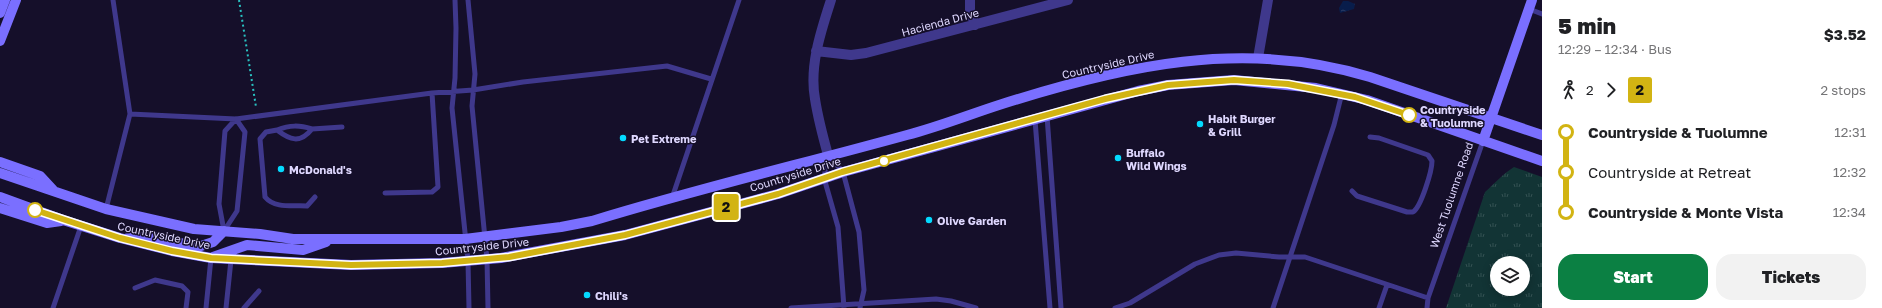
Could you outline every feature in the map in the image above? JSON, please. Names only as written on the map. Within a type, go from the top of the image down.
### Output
[{"type":"street","points":[[0,13],[5,0]]},
{"type":"street","points":[[0,41],[16,0]]},
{"type":"street","points":[[828,155],[814,97],[816,51],[822,26],[831,0]]},
{"type":"street","points":[[970,0],[970,10],[975,25]]},
{"type":"street","name":"Hacienda Drive","points":[[816,51],[851,55],[866,53],[1068,0]]},
{"type":"street","points":[[1258,58],[1268,0]]},
{"type":"street","name":"West Tuolumne Road","points":[[1483,141],[1531,5]]},
{"type":"street","name":"Countryside Drive","points":[[0,174],[106,209],[194,229],[293,239],[465,239],[584,222],[950,123],[1051,89],[1133,69],[1206,58],[1258,58],[1313,64],[1356,73],[1542,135]]},
{"type":"street","name":"Countryside Drive","points":[[0,197],[80,226],[120,238],[172,251],[211,258],[351,265],[487,260],[625,235],[778,194],[842,172],[1138,91],[1168,85],[1234,80],[1273,83],[1342,94],[1367,100],[1542,161]]},
{"type":"street","points":[[0,162],[40,176],[55,192]]},
{"type":"street","points":[[0,208],[47,223],[63,220]]},
{"type":"street","points":[[120,238],[151,236],[198,247],[213,242],[224,231]]},
{"type":"street","points":[[211,258],[247,245],[303,250],[334,240]]},
{"type":"lane","points":[[106,209],[130,114],[113,0]]},
{"type":"lane","points":[[455,0],[455,78],[452,108],[468,261],[469,308]]},
{"type":"lane","points":[[468,0],[475,74],[472,106],[487,260],[488,308]]},
{"type":"lane","points":[[672,198],[711,79],[739,0]]},
{"type":"lane","points":[[1531,5],[1542,14]]},
{"type":"lane","points":[[130,114],[236,119],[432,93],[473,90],[508,84],[667,66],[711,79]]},
{"type":"lane","points":[[385,193],[432,192],[438,187],[432,93]]},
{"type":"lane","points":[[1273,308],[1334,125],[1342,94]]},
{"type":"lane","points":[[1035,120],[1051,308],[1060,308],[1047,116]]},
{"type":"lane","points":[[224,231],[236,211],[245,132],[236,119]]},
{"type":"lane","points":[[224,231],[219,204],[226,131],[236,119]]},
{"type":"lane","points":[[315,197],[307,206],[275,205],[265,197],[260,139],[266,132],[287,126],[298,125],[312,129],[342,127]]},
{"type":"lane","points":[[277,130],[287,138],[295,139],[306,137],[312,129]]},
{"type":"lane","points":[[1352,191],[1357,196],[1406,212],[1413,212],[1418,207],[1431,170],[1432,161],[1426,154],[1378,138],[1370,137]]},
{"type":"lane","name":"West Tuolumne Road","points":[[1427,308],[1428,298],[1483,141]]},
{"type":"lane","points":[[828,155],[842,172],[860,239],[864,290],[861,305]]},
{"type":"lane","points":[[828,155],[824,178],[838,227],[844,306]]},
{"type":"lane","points":[[53,308],[80,226]]},
{"type":"lane","points":[[1114,308],[1130,303],[1191,266],[1218,255],[1240,253],[1305,257],[1428,298]]},
{"type":"lane","points":[[206,308],[211,258]]},
{"type":"lane","points":[[226,308],[231,260]]},
{"type":"lane","points":[[136,288],[155,280],[182,286],[188,292],[186,308]]},
{"type":"lane","points":[[1379,308],[1387,285]]},
{"type":"lane","points":[[244,308],[259,290]]},
{"type":"lane","points":[[791,308],[861,305],[936,299],[951,301],[976,308]]},
{"type":"path","points":[[239,0],[257,117]]},
{"type":"green space","points":[[1514,167],[1542,177],[1542,308],[1446,308],[1485,192]]},
{"type":"water","points":[[1343,1],[1348,1],[1355,4],[1354,9],[1340,13],[1339,8]]},
{"type":"bus line","name":"2","points":[[35,210],[80,226],[156,248],[211,258],[351,265],[442,263],[487,260],[625,235],[742,202],[778,194],[842,172],[982,135],[1105,99],[1168,85],[1234,80],[1288,84],[1316,88],[1367,100],[1409,115]]},
{"type":"place","name":"Countryside & Tuolumne","points":[[1409,115]]},
{"type":"place","name":"Habit Burger & Grill","points":[[1200,124]]},
{"type":"place","name":"Pet Extreme","points":[[623,138]]},
{"type":"place","name":"Buffalo Wild Wings","points":[[1118,158]]},
{"type":"place","name":"McDonald's","points":[[281,169]]},
{"type":"place","name":"Olive Garden","points":[[929,220]]},
{"type":"place","name":"Chili's","points":[[587,295]]}]
